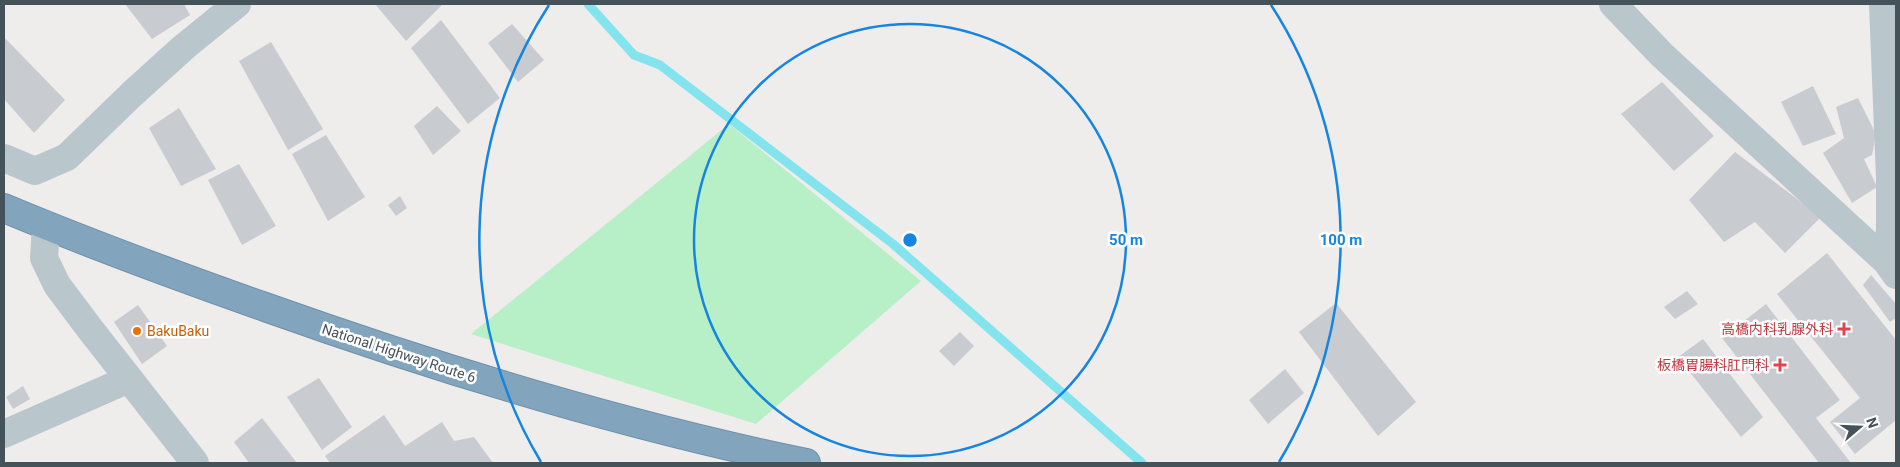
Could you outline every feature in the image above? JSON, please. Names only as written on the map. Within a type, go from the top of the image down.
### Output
[{"type":"highway","name":"National Highway Route 6","points":[[4,208],[46,226],[192,281],[356,340],[500,386],[621,420],[806,463]]},
{"type":"street","points":[[4,158],[35,171],[66,157],[147,80],[237,4]]},
{"type":"street","points":[[1613,4],[1662,55],[1891,268]]},
{"type":"street","points":[[1883,4],[1890,179],[1891,268]]},
{"type":"street","points":[[46,226],[44,258],[58,285],[195,463]]},
{"type":"street","points":[[4,434],[129,379]]},
{"type":"green space","points":[[729,124],[921,281],[756,424],[471,334]]},
{"type":"building","points":[[125,4],[184,4],[190,15],[152,39]]},
{"type":"building","points":[[375,4],[443,4],[406,41]]},
{"type":"building","points":[[441,20],[500,98],[468,124],[411,48]]},
{"type":"building","points":[[512,24],[544,60],[518,82],[488,43]]},
{"type":"building","points":[[4,37],[65,100],[34,133],[4,99]]},
{"type":"building","points":[[271,42],[323,129],[288,150],[239,61]]},
{"type":"building","points":[[1662,82],[1714,136],[1674,171],[1621,114]]},
{"type":"building","points":[[1813,86],[1836,134],[1803,146],[1781,102]]},
{"type":"building","points":[[1858,98],[1876,134],[1872,155],[1864,159],[1877,187],[1852,203],[1823,153],[1844,138],[1836,107]]},
{"type":"building","points":[[437,106],[461,131],[433,155],[414,126]]},
{"type":"building","points":[[179,108],[216,169],[181,186],[149,128]]},
{"type":"building","points":[[326,135],[365,197],[328,221],[292,154]]},
{"type":"building","points":[[1735,152],[1821,217],[1785,253],[1755,222],[1724,242],[1689,200]]},
{"type":"building","points":[[239,164],[276,226],[242,245],[208,180]]},
{"type":"building","points":[[400,196],[407,208],[396,216],[388,205]]},
{"type":"building","points":[[1827,253],[1896,340],[1896,420],[1855,454],[1830,422],[1860,398],[1777,294]]},
{"type":"building","points":[[1871,275],[1896,304],[1896,318],[1890,322],[1863,285]]},
{"type":"building","points":[[1687,291],[1698,304],[1675,319],[1664,307]]},
{"type":"building","points":[[1336,303],[1416,402],[1378,436],[1299,332]]},
{"type":"building","points":[[1766,304],[1840,400],[1816,418],[1851,463],[1819,463],[1722,338]]},
{"type":"building","points":[[138,305],[167,346],[142,364],[114,322]]},
{"type":"building","points":[[960,332],[974,346],[954,366],[939,351]]},
{"type":"building","points":[[1703,339],[1763,417],[1741,437],[1678,357]]},
{"type":"building","points":[[1285,369],[1304,393],[1268,424],[1249,400]]},
{"type":"building","points":[[319,378],[352,427],[322,450],[287,397]]},
{"type":"building","points":[[23,386],[30,399],[13,409],[6,397]]},
{"type":"building","points":[[384,415],[405,446],[442,422],[454,441],[474,437],[493,463],[330,463],[325,456]]},
{"type":"building","points":[[262,418],[297,463],[249,463],[234,442]]},
{"type":"waterway","points":[[588,4],[634,55],[660,65],[893,244],[1142,463]]},
{"type":"place","name":"高橋内科乳腺外科","points":[[1844,329]]},
{"type":"place","name":"BakuBaku","points":[[137,331]]},
{"type":"place","name":"板橋胃腸科肛門科","points":[[1780,365]]}]
